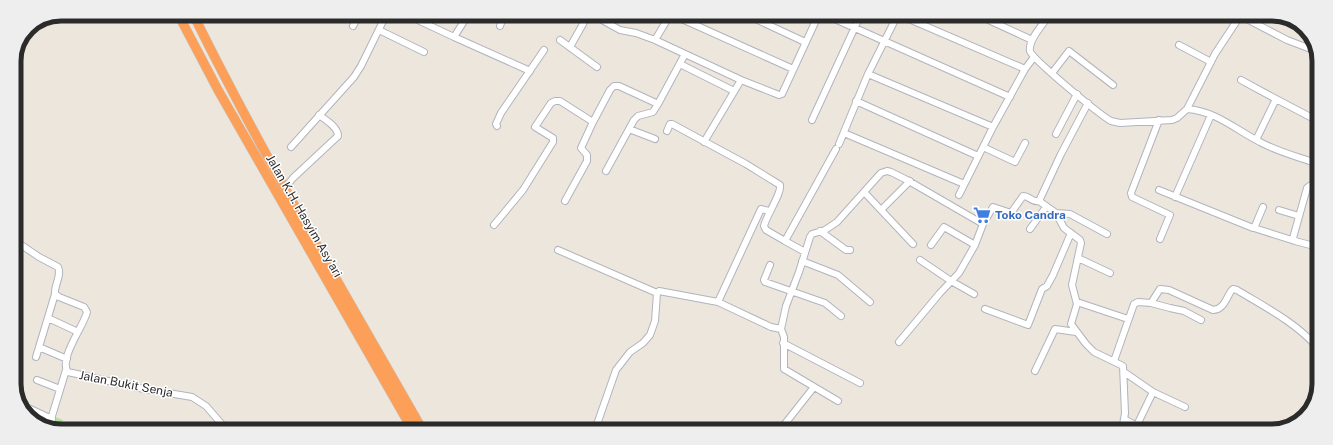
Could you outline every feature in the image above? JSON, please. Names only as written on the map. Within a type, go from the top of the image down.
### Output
[{"type":"highway","name":"Jalan K.H. Hasyim Asy'ari","points":[[182,21],[218,90],[409,424]]},
{"type":"highway","name":"Jalan K.H. Hasyim Asy'ari","points":[[196,21],[285,188],[419,424]]},
{"type":"street","points":[[353,26],[356,21]]},
{"type":"street","points":[[291,147],[354,77],[383,21]]},
{"type":"street","points":[[420,21],[530,71]]},
{"type":"street","points":[[454,37],[463,21]]},
{"type":"street","points":[[500,26],[502,21]]},
{"type":"street","points":[[570,47],[585,21]]},
{"type":"street","points":[[604,21],[620,30],[636,33],[655,40],[741,80],[779,95],[782,94],[816,21]]},
{"type":"street","points":[[655,40],[666,21]]},
{"type":"street","points":[[686,21],[794,69]]},
{"type":"street","points":[[760,21],[805,42]]},
{"type":"street","points":[[840,21],[1010,98]]},
{"type":"street","points":[[812,120],[858,21]]},
{"type":"street","points":[[785,241],[844,133],[868,74],[894,21]]},
{"type":"street","points":[[914,21],[1025,69]]},
{"type":"street","points":[[991,21],[1032,40]]},
{"type":"street","points":[[1045,21],[1032,40],[1030,50],[1034,57],[1111,121],[1120,123],[1177,118],[1187,109],[1211,62],[1237,21]]},
{"type":"street","points":[[1250,21],[1287,40],[1310,49]]},
{"type":"street","points":[[379,30],[424,52]]},
{"type":"street","points":[[560,40],[597,67]]},
{"type":"street","points":[[1179,45],[1211,62]]},
{"type":"street","points":[[497,126],[496,124],[501,113],[544,50]]},
{"type":"street","points":[[1052,73],[1069,51],[1113,85]]},
{"type":"street","points":[[606,171],[629,129],[638,116],[653,112],[685,54]]},
{"type":"street","points":[[959,195],[993,127],[1025,69],[1034,57]]},
{"type":"street","points":[[680,64],[734,91]]},
{"type":"street","points":[[868,74],[993,127]]},
{"type":"street","points":[[704,142],[741,80]]},
{"type":"street","points":[[1241,80],[1312,118]]},
{"type":"street","points":[[565,202],[587,160],[587,155],[581,148],[610,90],[614,86],[619,86],[658,104]]},
{"type":"street","points":[[1056,134],[1077,94]]},
{"type":"street","points":[[1256,140],[1276,99]]},
{"type":"street","points":[[494,225],[523,190],[553,142],[553,138],[535,127],[551,103],[560,101],[593,122]]},
{"type":"street","points":[[856,101],[978,156]]},
{"type":"street","points":[[1039,201],[1061,154],[1088,103]]},
{"type":"street","points":[[1187,109],[1198,110],[1222,119],[1256,140],[1312,162]]},
{"type":"street","points":[[285,188],[293,178],[338,136],[338,132],[319,115]]},
{"type":"street","points":[[1174,197],[1211,115]]},
{"type":"street","points":[[1159,120],[1130,193],[1132,197],[1170,215],[1160,239]]},
{"type":"street","points":[[667,131],[671,124],[780,185],[781,190],[764,223],[764,228],[804,252]]},
{"type":"street","points":[[629,129],[655,139]]},
{"type":"street","points":[[844,133],[964,184]]},
{"type":"street","points":[[983,147],[1015,162],[1025,143]]},
{"type":"street","points":[[838,401],[784,369],[784,337],[781,329],[783,316],[799,272],[804,252],[812,234],[837,222],[883,172],[891,172],[910,181],[983,224]]},
{"type":"street","points":[[881,210],[910,181]]},
{"type":"street","points":[[1295,240],[1294,238],[1307,188],[1312,185]]},
{"type":"street","points":[[1159,190],[1254,228],[1312,245]]},
{"type":"street","points":[[864,192],[913,244]]},
{"type":"street","points":[[899,342],[959,273],[976,245],[983,224],[993,207],[1011,213],[1023,196],[1026,196],[1035,202],[1039,201],[1056,213],[1070,214],[1107,234]]},
{"type":"street","points":[[1030,229],[1046,207]]},
{"type":"street","points":[[718,302],[761,209],[763,208],[770,211]]},
{"type":"street","points":[[1254,228],[1263,208]]},
{"type":"street","points":[[1279,210],[1300,216]]},
{"type":"street","points":[[1056,213],[1064,228],[1081,243],[1072,285],[1077,302],[1071,324],[1076,332],[1094,352],[1122,365],[1124,372],[1123,424]]},
{"type":"street","points":[[931,245],[944,227],[976,245]]},
{"type":"street","points":[[820,231],[846,250],[850,250]]},
{"type":"street","points":[[986,309],[1028,324],[1042,289],[1048,286],[1071,233]]},
{"type":"street","points":[[21,245],[39,258],[58,267],[60,270],[55,288],[55,294],[36,357]]},
{"type":"street","points":[[558,250],[657,293]]},
{"type":"street","points":[[1078,258],[1110,273]]},
{"type":"street","points":[[920,260],[974,294]]},
{"type":"street","points":[[802,261],[838,275],[870,302]]},
{"type":"street","points":[[770,265],[764,281],[825,303],[841,316]]},
{"type":"street","points":[[1151,303],[1158,290],[1164,289],[1216,310],[1221,308],[1233,289],[1287,320],[1312,341]]},
{"type":"street","points":[[657,293],[660,290],[718,302],[771,327],[781,329]]},
{"type":"street","points":[[597,424],[616,370],[630,352],[644,343],[650,335],[655,321],[657,293]]},
{"type":"street","name":"Jalan Bukit Senja","points":[[55,294],[58,297],[84,307],[87,310],[87,315],[72,344],[67,359],[66,370],[71,374],[192,397],[206,406],[222,424]]},
{"type":"street","points":[[1077,302],[1128,319]]},
{"type":"street","points":[[1114,361],[1134,304],[1138,302],[1151,303],[1184,311],[1201,320]]},
{"type":"street","points":[[48,318],[78,332]]},
{"type":"street","points":[[1035,371],[1055,329],[1076,332]]},
{"type":"street","points":[[783,343],[860,383]]},
{"type":"street","points":[[39,347],[67,359]]},
{"type":"street","points":[[50,423],[66,370]]},
{"type":"street","points":[[1124,372],[1153,392],[1185,407]]},
{"type":"street","points":[[37,380],[60,389]]},
{"type":"street","points":[[785,424],[814,387]]},
{"type":"street","points":[[1137,424],[1153,392]]},
{"type":"street","points":[[30,409],[52,419]]},
{"type":"street","points":[[1124,419],[1135,424]]},
{"type":"green space","points":[[55,417],[63,420],[62,424],[53,423]]},
{"type":"place","name":"Toko Candra","points":[[982,215]]}]
